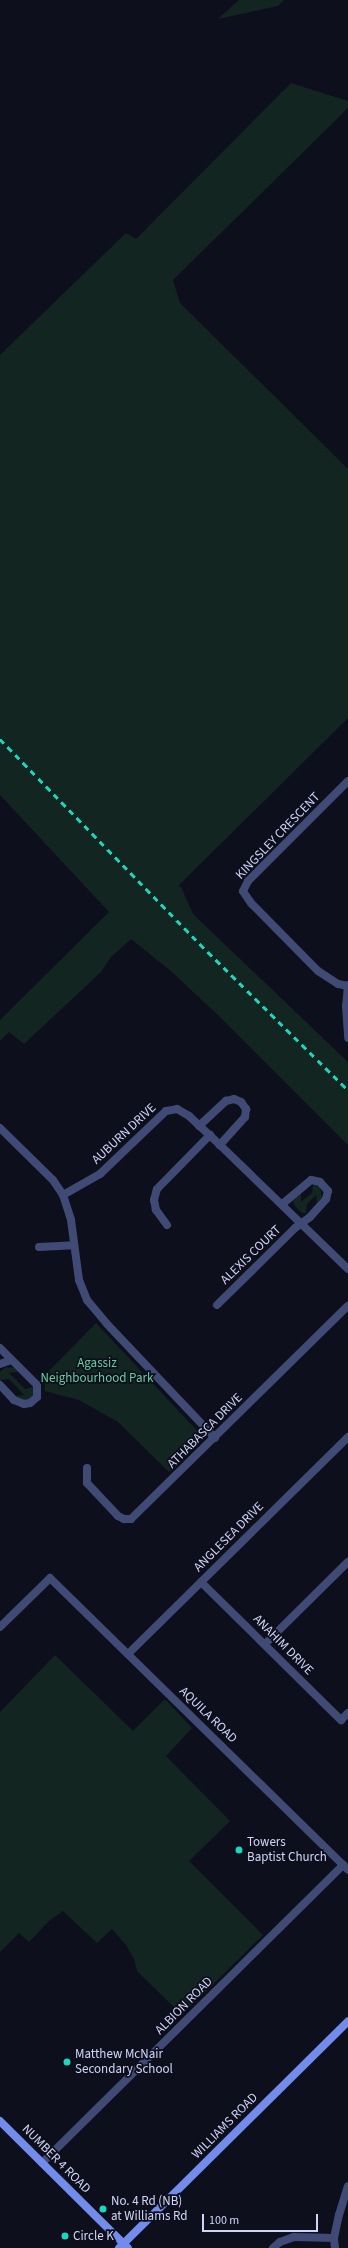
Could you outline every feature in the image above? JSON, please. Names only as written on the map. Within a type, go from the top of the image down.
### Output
[{"type":"street","name":"KINGSLEY CRESCENT","points":[[348,781],[248,881],[243,891],[251,904],[318,970],[327,978],[348,986]]},
{"type":"street","points":[[348,986],[346,1006],[348,1038]]},
{"type":"street","points":[[200,1126],[226,1101],[234,1099],[241,1102],[246,1109],[245,1117],[220,1145]]},
{"type":"street","name":"AUBURN DRIVE","points":[[63,1195],[100,1174],[166,1111],[174,1108],[182,1111],[210,1135],[348,1269]]},
{"type":"street","points":[[2,1133],[53,1180],[63,1195],[71,1220],[73,1245],[79,1280],[87,1300],[94,1310],[215,1438]]},
{"type":"street","points":[[167,1225],[156,1210],[154,1200],[156,1189],[210,1135]]},
{"type":"street","points":[[282,1204],[306,1182],[315,1180],[323,1184],[328,1191],[326,1199],[302,1223]]},
{"type":"street","name":"ALEXIS COURT","points":[[217,1305],[302,1223]]},
{"type":"street","points":[[38,1247],[73,1245]]},
{"type":"street","name":"ATHABASCA DRIVE","points":[[87,1468],[88,1483],[118,1516],[128,1520],[136,1516],[348,1306]]},
{"type":"street","points":[[0,1348],[37,1385],[37,1397],[30,1403],[24,1404],[14,1400],[0,1385]]},
{"type":"street","points":[[0,1364],[11,1360]]},
{"type":"street","name":"ANGLESEA DRIVE","points":[[128,1654],[348,1437]]},
{"type":"street","points":[[265,1644],[348,1562]]},
{"type":"street","name":"AQUILA ROAD","points":[[0,1627],[50,1578],[345,1867]]},
{"type":"street","name":"ANAHIM DRIVE","points":[[201,1582],[341,1720],[348,1713]]},
{"type":"street","name":"ALBION ROAD","points":[[42,2163],[345,1867]]},
{"type":"street","name":"WILLIAMS ROAD","points":[[124,2246],[348,2021]]},
{"type":"street","name":"NUMBER 4 ROAD","points":[[0,2121],[124,2246]]},
{"type":"street","points":[[335,2248],[334,2238],[348,2186]]},
{"type":"street","points":[[273,2248],[280,2242],[294,2237],[334,2238]]},
{"type":"green space","points":[[239,0],[284,0],[278,6],[218,19]]},
{"type":"green space","points":[[291,83],[348,101],[348,108],[173,280],[180,303],[348,469],[348,718],[178,886],[181,887],[193,914],[348,1062],[348,1145],[223,1020],[172,972],[131,939],[111,957],[101,972],[24,1044],[9,1032],[0,1041],[0,1020],[109,912],[0,795],[0,355],[126,233],[136,239]]},
{"type":"green space","points":[[313,1184],[320,1187],[322,1197],[317,1203],[316,1195],[307,1204],[306,1213],[302,1213],[294,1205],[293,1200],[301,1194],[301,1202],[312,1193]]},
{"type":"green space","name":"Agassiz Neighbourhood Park","points":[[96,1323],[203,1437],[169,1472],[118,1422],[79,1400],[45,1391],[44,1376]]},
{"type":"green space","points":[[6,1367],[14,1368],[18,1372],[9,1373],[25,1389],[33,1387],[33,1395],[28,1400],[22,1401],[15,1396],[24,1395],[9,1379],[0,1380],[0,1372]]},
{"type":"green space","points":[[55,1655],[133,1731],[165,1699],[192,1728],[166,1756],[230,1821],[189,1861],[263,1935],[182,2015],[137,1971],[134,1959],[126,1945],[112,1929],[97,1943],[63,1911],[49,1921],[29,1942],[19,1933],[0,1952],[0,1712]]},
{"type":"railway","points":[[0,739],[208,952],[348,1090]]},
{"type":"place","name":"Towers Baptist Church","points":[[239,1850]]},
{"type":"place","name":"Matthew McNair Secondary School","points":[[67,2062]]},
{"type":"place","name":"No. 4 Rd (NB) at Williams Rd","points":[[103,2209]]},
{"type":"place","name":"Circle K","points":[[65,2236]]}]
